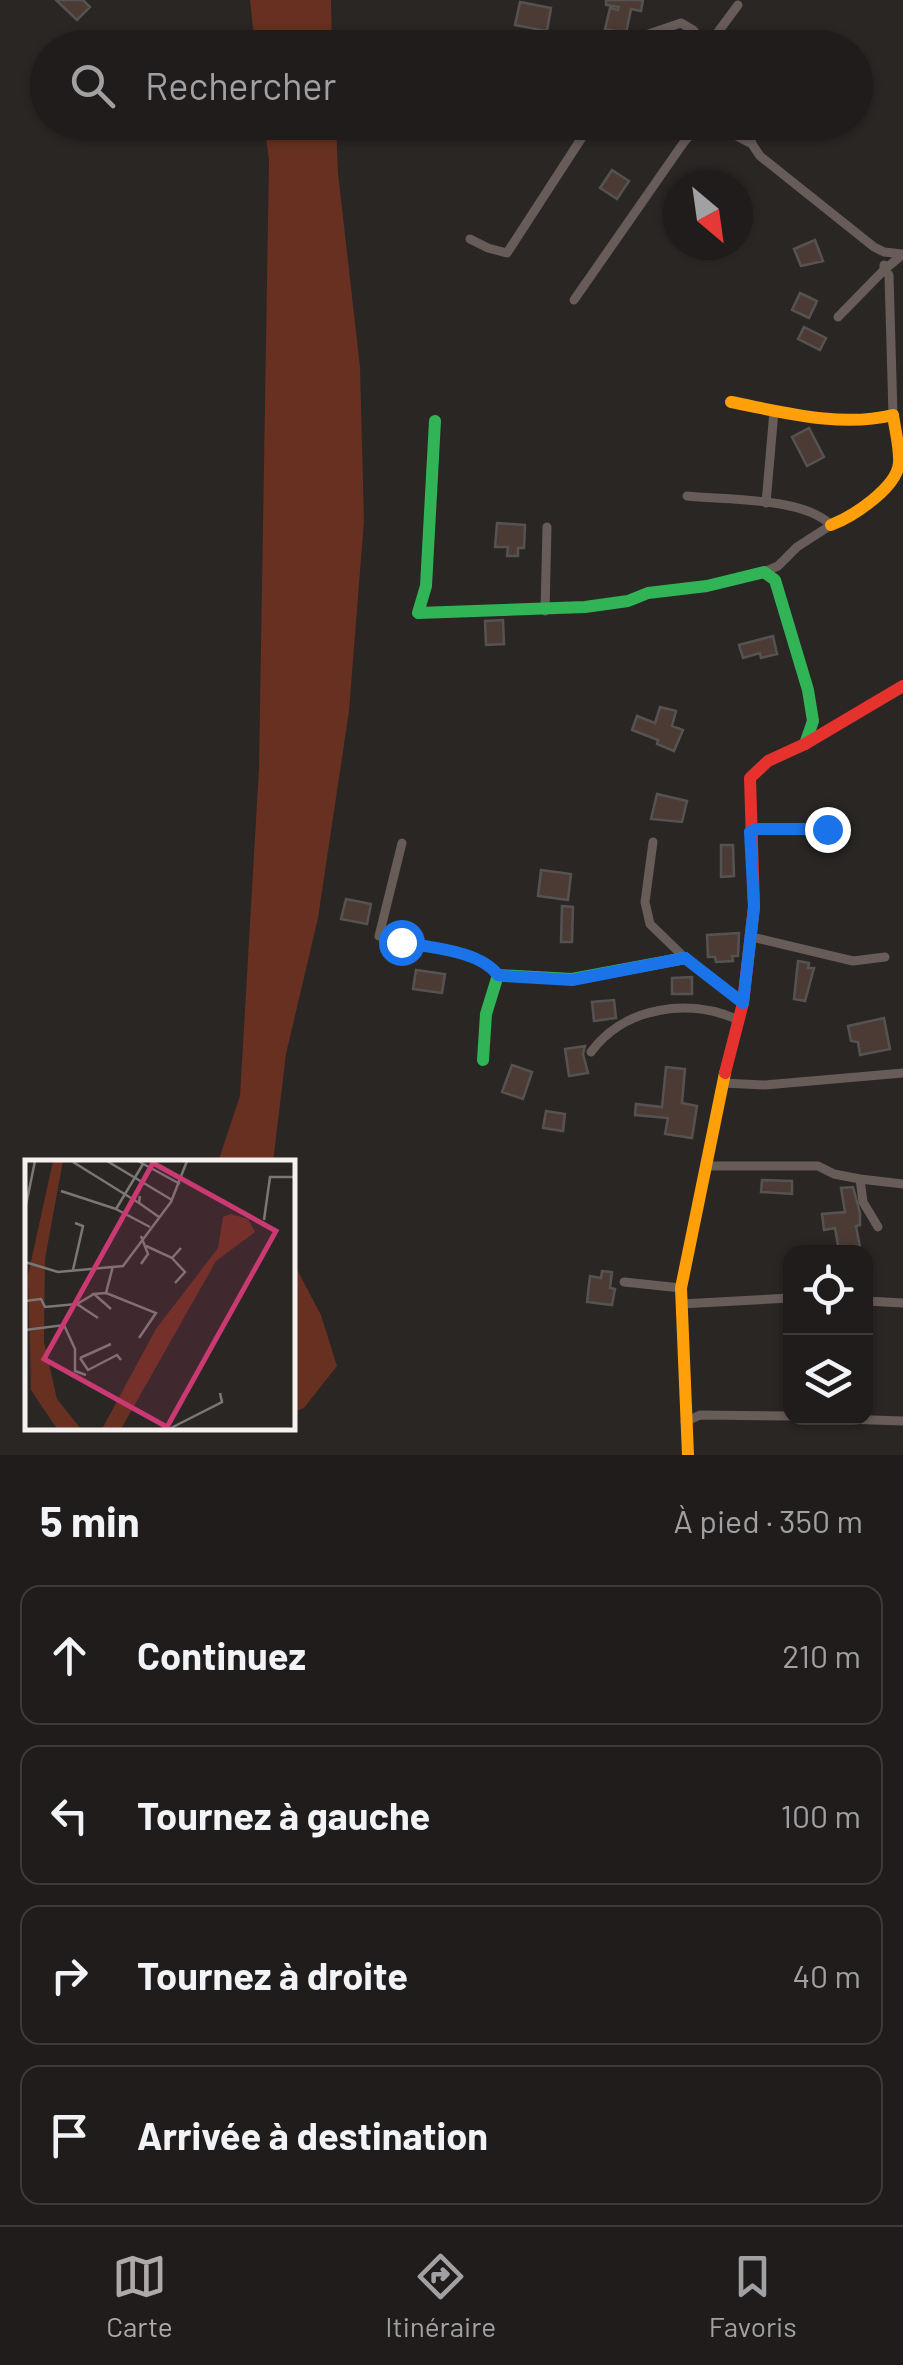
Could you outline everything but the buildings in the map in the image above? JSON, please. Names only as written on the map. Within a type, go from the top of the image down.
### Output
[{"type":"street","points":[[720,30],[738,5]]},
{"type":"street","points":[[660,30],[681,23],[694,30]]},
{"type":"street","points":[[470,239],[507,253],[580,140]]},
{"type":"street","points":[[574,300],[686,140]]},
{"type":"street","points":[[744,140],[752,144]]},
{"type":"street","points":[[751,140],[760,156],[854,232],[884,252],[903,255]]},
{"type":"street","points":[[436,420],[426,586],[418,613],[545,611],[628,601],[648,592],[708,586],[772,573],[797,547],[831,525],[857,515],[894,475],[899,464],[889,275],[884,270],[884,252]]},
{"type":"street","points":[[838,317],[903,255]]},
{"type":"street","points":[[731,402],[774,411],[861,420],[898,412]]},
{"type":"street","points":[[766,503],[774,411]]},
{"type":"street","points":[[687,496],[803,509],[831,525]]},
{"type":"street","points":[[545,611],[548,528]]},
{"type":"street","points":[[772,573],[804,671],[813,721],[805,744]]},
{"type":"street","points":[[688,1455],[681,1288],[722,1083],[743,1003],[752,938],[750,778],[768,762],[903,686]]},
{"type":"street","points":[[813,721],[829,731]]},
{"type":"street","points":[[750,832],[827,829],[837,816]]},
{"type":"street","points":[[653,842],[646,881],[647,916],[685,958],[743,1003]]},
{"type":"street","points":[[402,843],[379,936],[468,956],[491,965],[498,975]]},
{"type":"street","points":[[752,938],[853,961],[885,957]]},
{"type":"street","points":[[498,975],[572,980],[685,958]]},
{"type":"street","points":[[484,1060],[486,1014],[498,975]]},
{"type":"street","points":[[591,1052],[602,1037],[623,1022],[650,1013],[704,1008],[739,1020]]},
{"type":"street","points":[[722,1083],[765,1085],[903,1072]]},
{"type":"street","points":[[706,1166],[818,1166],[834,1174],[903,1184]]},
{"type":"street","points":[[860,1179],[862,1202],[878,1227]]},
{"type":"street","points":[[624,1282],[681,1288]]},
{"type":"street","points":[[681,1304],[783,1298]]},
{"type":"street","points":[[873,1301],[903,1303]]},
{"type":"street","points":[[685,1422],[700,1415],[783,1416]]},
{"type":"street","points":[[873,1420],[903,1421]]},
{"type":"shaded area","points":[[250,0],[331,0],[332,30],[253,30]]},
{"type":"shaded area","points":[[266,140],[337,140],[360,367],[364,521],[349,711],[318,918],[286,1054],[273,1160],[219,1160],[240,1096],[259,768]]},
{"type":"shaded area","points":[[295,1266],[321,1315],[337,1366],[304,1408],[295,1411]]},
{"type":"traffic: fast","points":[[435,421],[426,586],[418,613],[585,607],[764,572],[775,580],[808,690],[813,721],[805,744]]},
{"type":"traffic: fast","points":[[483,1060],[486,1014],[498,975],[572,979],[685,958]]},
{"type":"traffic: slow","points":[[731,402],[832,419],[893,415],[899,451],[896,473],[872,500],[831,525]]},
{"type":"traffic: slow","points":[[688,1455],[681,1288],[725,1073]]},
{"type":"traffic: jam","points":[[725,1073],[743,1003],[754,907],[750,778],[768,761],[805,744],[903,686]]},
{"type":"route","points":[[401,942],[468,956],[491,965],[498,975],[572,980],[685,958],[706,970],[743,1003],[754,907],[750,832],[827,829]]}]
